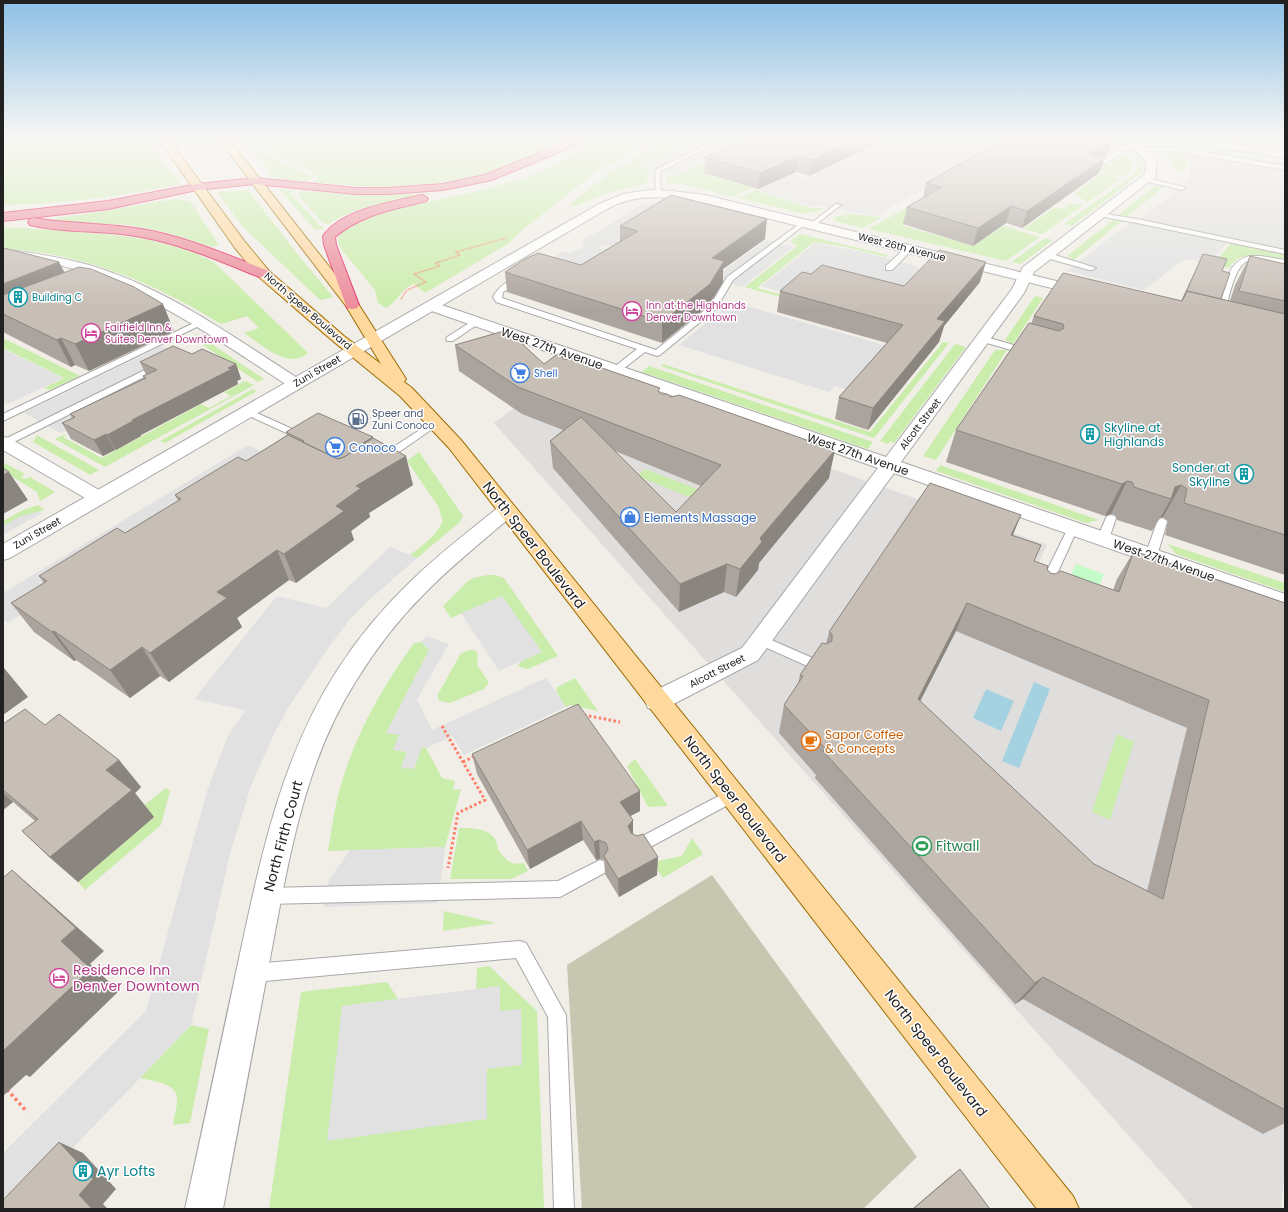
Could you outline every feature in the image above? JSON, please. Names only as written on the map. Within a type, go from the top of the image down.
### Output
[{"type":"highway","points":[[3,217],[108,205],[145,198]]},
{"type":"highway","points":[[352,305],[330,245],[329,236],[345,222],[369,211],[431,198]]},
{"type":"highway","points":[[3,217],[47,225],[120,229],[144,233],[196,246],[264,274]]},
{"type":"main road","name":"North Speer Boulevard","points":[[205,198],[240,246],[264,274],[406,392],[455,444],[1060,1209]]},
{"type":"main road","name":"North Speer Boulevard","points":[[268,198],[352,305],[406,392]]},
{"type":"street","name":"Zuni Street","points":[[3,553],[608,204],[626,198]]},
{"type":"street","name":"West 26th Avenue","points":[[694,198],[1095,294]]},
{"type":"street","name":"Alcott Street","points":[[657,701],[750,654],[1019,290],[1024,277],[1030,268],[1123,198]]},
{"type":"street","points":[[3,253],[45,257],[75,264],[113,277],[153,295],[201,323],[296,384]]},
{"type":"street","points":[[91,286],[113,277]]},
{"type":"street","name":"West 27th Avenue","points":[[430,306],[592,365],[616,370],[690,399],[890,465],[1285,602]]},
{"type":"street","points":[[5,444],[99,498]]},
{"type":"street","name":"North Firth Court","points":[[204,1209],[267,896],[289,802],[309,749],[331,701],[359,658],[404,601],[507,510]]},
{"type":"lane","points":[[526,275],[500,292],[497,297],[499,300],[657,353],[713,307],[730,279],[808,224],[838,205]]},
{"type":"lane","points":[[1100,215],[1137,221],[1285,252]]},
{"type":"lane","points":[[889,268],[909,249]]},
{"type":"lane","points":[[1046,255],[1092,268]]},
{"type":"lane","points":[[1217,324],[1235,269],[1239,263],[1250,258],[1285,262]]},
{"type":"lane","points":[[450,339],[477,322]]},
{"type":"lane","points":[[3,418],[201,323]]},
{"type":"lane","points":[[983,339],[1035,353]]},
{"type":"lane","points":[[616,370],[644,348]]},
{"type":"lane","points":[[5,444],[164,363]]},
{"type":"lane","points":[[248,412],[298,432],[284,440]]},
{"type":"lane","points":[[373,465],[435,423]]},
{"type":"lane","points":[[379,446],[392,452]]},
{"type":"lane","points":[[1103,539],[1111,518]]},
{"type":"lane","points":[[1151,556],[1162,522]]},
{"type":"lane","points":[[1041,597],[1072,528]]},
{"type":"lane","points":[[760,640],[819,666]]},
{"type":"lane","points":[[638,846],[732,795]]},
{"type":"lane","points":[[267,896],[560,889],[600,867]]},
{"type":"lane","points":[[251,973],[520,948],[557,1015],[564,1209]]},
{"type":"path","points":[[431,286],[414,274],[440,266],[436,263],[460,255],[456,252],[511,236]]},
{"type":"path","points":[[401,299],[407,290],[426,282]]},
{"type":"path","points":[[583,714],[620,722]]},
{"type":"path","points":[[442,726],[485,800],[458,813],[444,892]]},
{"type":"path","points":[[463,762],[477,755]]},
{"type":"path","points":[[3,1085],[27,1112]]},
{"type":"shaded area","points":[[782,198],[908,198],[875,216],[821,206],[811,207]]},
{"type":"shaded area","points":[[1169,198],[1285,198],[1285,254],[1229,241],[1213,259],[1183,260],[1144,290],[1067,271],[1129,223],[1137,221]]},
{"type":"shaded area","points":[[666,202],[618,245],[600,246],[600,248],[614,250],[596,268],[557,262],[561,259],[554,257],[562,252],[568,253],[584,247],[583,240],[645,203]]},
{"type":"shaded area","points":[[766,240],[793,247],[742,287],[713,278]]},
{"type":"shaded area","points":[[815,243],[863,252],[910,264],[923,270],[901,301],[791,295],[762,286]]},
{"type":"shaded area","points":[[732,302],[887,346],[849,390],[835,386],[829,392],[679,345]]},
{"type":"shaded area","points":[[162,346],[200,363],[61,433],[24,413]]},
{"type":"shaded area","points":[[3,349],[63,378],[8,404],[3,402]]},
{"type":"shaded area","points":[[561,373],[1047,545],[1028,585],[1285,683],[1285,1166],[1281,1209],[1194,1209],[494,423]]},
{"type":"shaded area","points":[[248,445],[273,457],[8,623],[3,619],[3,593]]},
{"type":"shaded area","points":[[36,512],[42,513],[3,535],[3,526],[19,517]]},
{"type":"shaded area","points":[[390,547],[417,558],[369,600],[350,619],[334,640],[288,708],[273,736],[251,786],[230,854],[191,1025],[14,1209],[3,1209],[3,1153],[146,1011],[207,791],[228,736],[246,710],[194,699],[277,596],[326,608]]},
{"type":"shaded area","points":[[502,596],[542,652],[499,671],[461,613]]},
{"type":"shaded area","points":[[427,636],[449,644],[417,699],[432,730],[546,678],[566,707],[464,755],[453,736],[426,748],[422,747],[414,769],[401,768],[407,752],[393,750],[399,735],[386,733],[428,652],[428,648],[421,642]]},
{"type":"shaded area","points":[[445,847],[438,903],[324,907],[329,880],[350,850]]},
{"type":"shaded area","points":[[712,875],[917,1157],[863,1209],[582,1209],[567,965]]},
{"type":"shaded area","points":[[500,986],[500,1011],[521,1009],[522,1065],[487,1069],[487,1119],[327,1141],[342,1006]]},
{"type":"green space","points":[[3,198],[101,198],[48,203],[3,205]]},
{"type":"green space","points":[[221,198],[254,198],[333,297],[320,300],[243,227]]},
{"type":"green space","points":[[287,198],[294,198],[320,226],[324,227],[321,230],[314,229]]},
{"type":"green space","points":[[300,198],[410,198],[366,207],[340,217],[329,224],[323,223]]},
{"type":"green space","points":[[448,198],[564,198],[521,231],[509,243],[425,293],[414,284],[409,286],[386,308],[378,303],[375,290],[341,249],[338,242],[340,232],[356,221],[383,212]]},
{"type":"green space","points":[[578,198],[596,198],[576,206],[569,205]]},
{"type":"green space","points":[[738,198],[779,198],[810,208],[824,208],[819,211],[805,214]]},
{"type":"green space","points":[[1080,198],[1094,198],[1087,203]]},
{"type":"green space","points":[[1101,198],[1110,198],[1072,226],[1064,224]]},
{"type":"green space","points":[[1140,198],[1151,198],[1125,218],[1118,215]]},
{"type":"green space","points":[[174,199],[190,201],[219,245],[212,247],[164,232],[129,225],[57,222],[55,220],[57,218]]},
{"type":"green space","points":[[918,201],[933,205],[901,225],[973,246],[1004,226],[1040,237],[1006,261],[869,229]]},
{"type":"green space","points":[[1070,204],[1084,205],[1042,234],[1023,229],[1055,207],[1063,209]]},
{"type":"green space","points":[[848,214],[882,217],[863,228],[835,221],[835,217]]},
{"type":"green space","points":[[1113,220],[1122,221],[1074,260],[1067,256]]},
{"type":"green space","points":[[3,227],[91,232],[148,239],[191,251],[214,262],[308,353],[300,358],[292,359],[275,354],[266,349],[244,333],[259,328],[247,316],[221,324],[170,295],[117,272],[61,256],[32,251],[3,249]]},
{"type":"green space","points":[[800,234],[888,255],[886,257],[846,247],[814,242],[757,288],[875,321],[935,341],[745,287],[797,246],[790,241]]},
{"type":"green space","points":[[1045,238],[1053,240],[1021,264],[1011,262]]},
{"type":"green space","points":[[1231,243],[1285,255],[1285,260],[1255,255],[1247,256],[1234,262],[1229,268],[1195,261],[1216,261]]},
{"type":"green space","points":[[1035,296],[1043,298],[1013,344],[1005,340]]},
{"type":"green space","points":[[197,334],[264,379],[258,382],[191,337]]},
{"type":"green space","points":[[3,338],[80,376],[50,390],[44,388],[64,378],[3,348]]},
{"type":"green space","points":[[943,342],[949,343],[874,438],[661,366],[663,364],[870,432]]},
{"type":"green space","points":[[955,344],[966,347],[894,443],[890,441],[888,444],[880,441]]},
{"type":"green space","points":[[995,350],[1007,350],[936,460],[923,456]]},
{"type":"green space","points":[[649,366],[873,442],[868,449],[642,372]]},
{"type":"green space","points":[[245,381],[254,385],[105,467],[55,439],[67,434],[63,437],[102,458],[201,404],[209,408],[231,396],[224,392]]},
{"type":"green space","points":[[253,389],[257,391],[165,443],[160,441]]},
{"type":"green space","points":[[37,435],[99,470],[90,475],[33,442]]},
{"type":"green space","points":[[419,452],[463,516],[460,522],[417,558],[410,555],[433,536],[443,521],[438,506],[407,461]]},
{"type":"green space","points":[[3,462],[25,474],[21,477],[25,479],[30,477],[55,492],[40,501],[37,492],[3,471]]},
{"type":"green space","points":[[940,465],[1099,520],[1086,523],[936,471]]},
{"type":"green space","points":[[645,469],[710,494],[702,502],[637,476]]},
{"type":"green space","points":[[38,505],[45,510],[19,517],[3,526],[3,521],[23,510]]},
{"type":"green space","points":[[1168,544],[1285,583],[1285,592],[1176,554]]},
{"type":"green space","points":[[1076,564],[1104,574],[1094,598],[1061,597]]},
{"type":"green space","points":[[495,575],[504,578],[558,656],[528,669],[518,666],[520,662],[541,652],[502,596],[451,618],[443,606],[468,581],[473,578]]},
{"type":"green space","points":[[421,642],[428,648],[428,652],[387,733],[400,735],[407,752],[401,768],[422,747],[426,748],[442,778],[455,781],[453,790],[461,789],[445,847],[328,851],[337,800],[350,757],[358,737],[378,699],[401,661],[414,643]]},
{"type":"green space","points":[[475,650],[477,653],[477,665],[488,681],[488,684],[484,689],[450,703],[440,701],[437,696],[461,653]]},
{"type":"green space","points":[[575,678],[598,711],[570,705],[566,707],[556,691],[557,687]]},
{"type":"green space","points":[[1117,734],[1134,742],[1110,820],[1092,812]]},
{"type":"green space","points":[[635,759],[668,806],[648,807],[627,766]]},
{"type":"green space","points":[[166,788],[170,791],[161,825],[85,890],[78,882],[154,817],[142,807]]},
{"type":"green space","points":[[459,828],[478,829],[489,833],[494,837],[498,850],[506,859],[515,864],[524,863],[528,871],[511,879],[450,879]]},
{"type":"green space","points":[[692,838],[703,854],[663,878],[652,862],[682,856]]},
{"type":"green space","points":[[444,911],[496,923],[443,931]]},
{"type":"green space","points":[[489,966],[537,1011],[544,1209],[269,1209],[301,992],[387,982],[398,999],[342,1006],[487,1069],[521,1010],[500,1012],[500,986],[476,989],[477,968]]},
{"type":"green space","points":[[191,1025],[209,1029],[190,1123],[173,1125],[177,1103],[175,1092],[172,1088],[162,1083],[140,1078]]},
{"type":"water","points":[[1034,682],[1050,689],[1019,768],[1002,761]]},
{"type":"water","points":[[986,689],[1014,701],[1001,731],[973,718]]},
{"type":"building","points":[[667,198],[681,198],[767,219],[712,258],[724,261],[710,284],[662,322],[505,272],[525,259],[538,253],[581,265],[638,231],[620,226]]},
{"type":"building","points":[[924,198],[1047,198],[1027,211],[1011,206],[978,228],[907,207]]},
{"type":"building","points":[[3,248],[8,249],[59,262],[3,284]]},
{"type":"building","points":[[939,250],[986,262],[937,319],[945,321],[873,408],[839,397],[903,325],[780,291],[802,272],[811,274],[822,265],[904,286]]},
{"type":"building","points":[[1203,254],[1227,259],[1222,271],[1230,273],[1221,299],[1187,291],[1183,299]]},
{"type":"building","points":[[1250,256],[1285,264],[1285,301],[1239,291]]},
{"type":"building","points":[[79,267],[91,269],[134,287],[163,304],[75,344],[61,338],[57,340],[3,314],[3,295]]},
{"type":"building","points":[[1063,273],[1182,301],[1187,291],[1285,314],[1285,535],[1184,503],[1187,489],[1181,485],[1175,487],[1171,499],[1134,487],[1132,482],[1127,481],[1122,484],[956,430],[1029,323],[1059,331],[1064,328],[1063,324],[1034,316]]},
{"type":"building","points":[[507,330],[544,364],[559,353],[562,354],[564,360],[573,358],[660,388],[658,391],[661,394],[667,394],[671,397],[679,395],[835,450],[760,538],[762,542],[740,569],[727,564],[680,584],[550,441],[581,417],[676,512],[721,465],[518,387],[455,345]]},
{"type":"building","points":[[173,346],[192,354],[202,349],[236,364],[228,368],[232,369],[132,420],[133,421],[107,435],[106,434],[94,440],[62,423],[75,417],[70,414],[146,378],[143,376],[157,370],[140,362]]},
{"type":"building","points":[[318,413],[373,437],[344,457],[338,459],[302,442],[304,441],[286,432]]},
{"type":"building","points":[[288,435],[338,459],[344,457],[373,438],[406,456],[356,486],[361,488],[336,506],[344,511],[284,554],[277,550],[217,592],[227,598],[150,653],[142,647],[110,670],[11,603],[47,581],[39,576],[117,528],[125,533],[181,499],[175,495],[238,457],[246,461]]},
{"type":"building","points":[[3,468],[9,472],[3,475]]},
{"type":"building","points":[[930,483],[1021,515],[1011,535],[1041,545],[1034,561],[1048,566],[1047,569],[1050,573],[1055,574],[1061,571],[1119,592],[1134,551],[1285,603],[1285,1110],[1043,977],[1035,983],[823,751],[826,749],[784,705],[803,676],[800,675],[822,643],[826,644],[832,641],[832,634],[829,632]],"holes":[[[967,603],[1209,700],[1163,899],[1094,864],[918,699]]]},
{"type":"building","points":[[578,704],[640,791],[620,802],[633,820],[628,826],[631,833],[637,836],[643,834],[658,857],[618,879],[604,856],[608,849],[606,843],[599,840],[594,842],[581,821],[527,850],[472,754]]},
{"type":"building","points":[[25,709],[45,725],[59,714],[119,760],[106,770],[132,790],[50,857],[22,831],[38,819],[3,790],[3,724]]},
{"type":"building","points":[[12,870],[76,928],[61,941],[91,969],[3,1051],[3,878]]},
{"type":"building","points":[[59,1142],[93,1179],[79,1195],[92,1209],[3,1209],[3,1200]]},
{"type":"building","points":[[960,1169],[990,1209],[913,1209]]},
{"type":"place","name":"Building C","points":[[18,297]]},
{"type":"place","name":"Inn at the Highlands Denver Downtown","points":[[632,311]]},
{"type":"place","name":"Fairfield Inn & Suites Denver Downtown","points":[[91,333]]},
{"type":"place","name":"Shell","points":[[520,373]]},
{"type":"place","name":"Speer and Zuni Conoco","points":[[358,419]]},
{"type":"place","name":"Skyline at Highlands","points":[[1090,434]]},
{"type":"place","name":"Conoco","points":[[335,447]]},
{"type":"place","name":"Sonder at Skyline","points":[[1244,474]]},
{"type":"place","name":"Elements Massage","points":[[630,517]]},
{"type":"place","name":"Sapor Coffee & Concepts","points":[[811,741]]},
{"type":"place","name":"Fitwall","points":[[922,846]]},
{"type":"place","name":"Residence Inn Denver Downtown","points":[[59,978]]},
{"type":"place","name":"Ayr Lofts","points":[[83,1171]]}]
